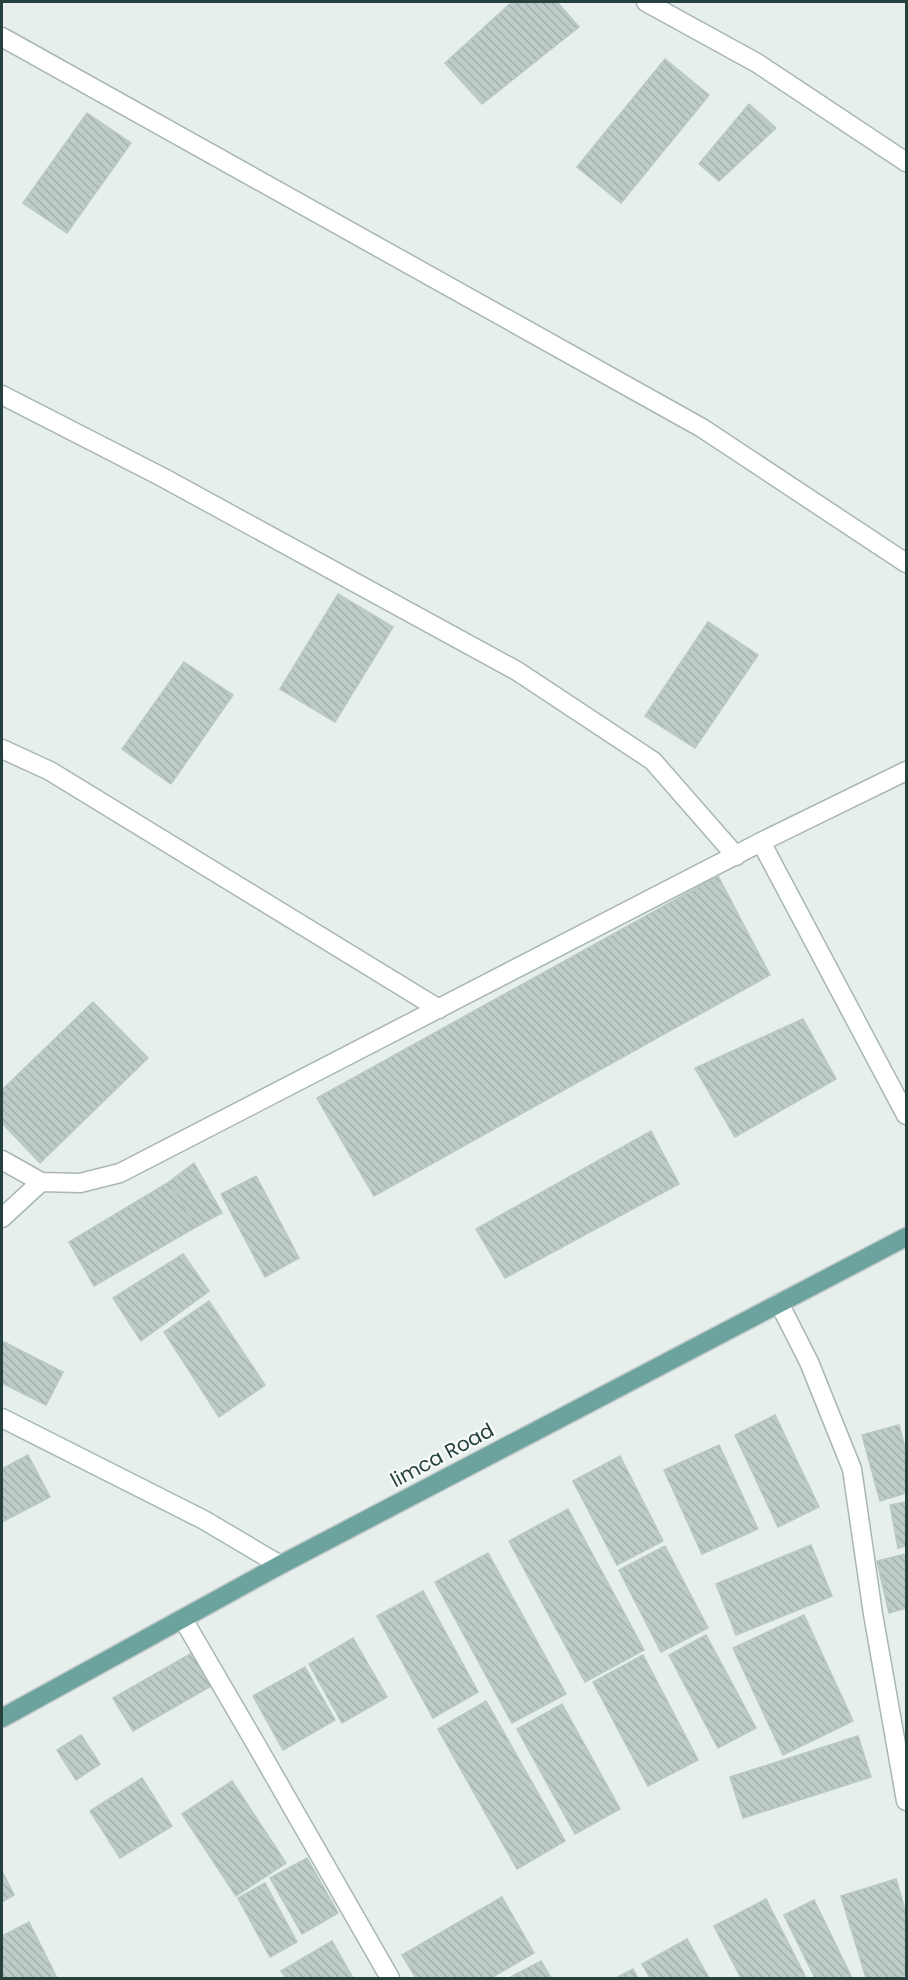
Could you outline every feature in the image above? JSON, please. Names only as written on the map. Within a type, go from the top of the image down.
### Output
[{"type":"main road","name":"limca Road","points":[[2,1718],[280,1565],[906,1237]]},
{"type":"street","points":[[650,3],[757,63],[906,162]]},
{"type":"street","points":[[2,38],[702,428],[906,563]]},
{"type":"street","points":[[2,395],[162,477],[517,671],[653,761],[735,856]]},
{"type":"street","points":[[2,749],[50,771],[439,1009]]},
{"type":"street","points":[[2,1160],[41,1182],[80,1184],[120,1173],[761,842],[905,776]]},
{"type":"street","points":[[761,842],[906,1115]]},
{"type":"street","points":[[2,1218],[41,1182]]},
{"type":"street","points":[[779,1303],[809,1362],[852,1469],[873,1614],[906,1801]]},
{"type":"street","points":[[2,1418],[204,1520],[280,1565]]},
{"type":"street","points":[[183,1619],[390,1978]]},
{"type":"building","points":[[512,2],[557,2],[579,27],[482,104],[445,63]]},
{"type":"building","points":[[665,59],[709,95],[621,203],[577,167]]},
{"type":"building","points":[[749,104],[776,128],[719,181],[699,164]]},
{"type":"building","points":[[87,113],[131,143],[67,233],[23,203]]},
{"type":"building","points":[[338,594],[393,627],[335,722],[280,689]]},
{"type":"building","points":[[708,622],[758,655],[695,748],[645,716]]},
{"type":"building","points":[[184,662],[233,695],[171,784],[122,749]]},
{"type":"building","points":[[718,876],[770,975],[374,1196],[317,1098]]},
{"type":"building","points":[[93,1002],[148,1058],[40,1163],[2,1123],[2,1090]]},
{"type":"building","points":[[803,1019],[836,1079],[735,1137],[695,1068]]},
{"type":"building","points":[[651,1131],[679,1184],[505,1278],[476,1229]]},
{"type":"building","points":[[194,1163],[222,1213],[196,1227],[169,1182]]},
{"type":"building","points":[[256,1176],[299,1258],[265,1277],[221,1194]]},
{"type":"building","points":[[169,1182],[196,1227],[94,1286],[69,1242]]},
{"type":"building","points":[[183,1254],[209,1291],[141,1341],[113,1298]]},
{"type":"building","points":[[209,1301],[265,1385],[219,1417],[164,1332]]},
{"type":"building","points":[[2,1341],[63,1372],[46,1405],[2,1383]]},
{"type":"building","points":[[775,1415],[819,1507],[778,1527],[735,1435]]},
{"type":"building","points":[[899,1425],[906,1451],[906,1493],[880,1501],[862,1435]]},
{"type":"building","points":[[719,1445],[758,1529],[702,1554],[664,1470]]},
{"type":"building","points":[[28,1455],[50,1497],[2,1522],[2,1469]]},
{"type":"building","points":[[620,1456],[663,1541],[617,1565],[573,1481]]},
{"type":"building","points":[[906,1502],[906,1546],[898,1548],[890,1505]]},
{"type":"building","points":[[568,1509],[644,1650],[585,1682],[509,1541]]},
{"type":"building","points":[[811,1545],[832,1596],[736,1635],[716,1584]]},
{"type":"building","points":[[665,1546],[708,1628],[661,1652],[619,1570]]},
{"type":"building","points":[[488,1553],[566,1694],[512,1723],[435,1582]]},
{"type":"building","points":[[906,1554],[906,1608],[889,1613],[877,1561]]},
{"type":"building","points":[[423,1591],[478,1692],[433,1718],[377,1616]]},
{"type":"building","points":[[804,1615],[853,1721],[783,1755],[733,1648]]},
{"type":"building","points":[[706,1635],[756,1728],[718,1748],[669,1655]]},
{"type":"building","points":[[353,1638],[387,1697],[342,1723],[309,1664]]},
{"type":"building","points":[[199,1649],[218,1682],[133,1731],[113,1698]]},
{"type":"building","points":[[643,1655],[698,1760],[648,1786],[593,1682]]},
{"type":"building","points":[[305,1667],[335,1720],[283,1750],[253,1696]]},
{"type":"building","points":[[486,1701],[565,1841],[517,1869],[438,1729]]},
{"type":"building","points":[[562,1704],[620,1809],[575,1834],[517,1729]]},
{"type":"building","points":[[81,1735],[100,1764],[76,1780],[57,1750]]},
{"type":"building","points":[[858,1736],[871,1777],[743,1818],[730,1777]]},
{"type":"building","points":[[142,1778],[172,1826],[120,1858],[90,1811]]},
{"type":"building","points":[[232,1781],[286,1863],[236,1896],[182,1814]]},
{"type":"building","points":[[307,1858],[338,1913],[302,1934],[270,1878]]},
{"type":"building","points":[[2,1871],[14,1895],[2,1902]]},
{"type":"building","points":[[896,1879],[906,1913],[906,1975],[896,1978],[866,1978],[841,1896]]},
{"type":"building","points":[[265,1883],[297,1942],[270,1957],[238,1898]]},
{"type":"building","points":[[502,1897],[534,1953],[491,1978],[416,1978],[402,1955]]},
{"type":"building","points":[[766,1899],[806,1978],[741,1978],[714,1926]]},
{"type":"building","points":[[814,1900],[852,1978],[815,1978],[784,1915]]},
{"type":"building","points":[[29,1922],[57,1978],[2,1978],[2,1936]]},
{"type":"building","points":[[687,1939],[709,1978],[650,1978],[642,1964]]},
{"type":"building","points":[[332,1941],[353,1978],[286,1978],[281,1971]]},
{"type":"building","points":[[541,1961],[551,1978],[509,1978]]},
{"type":"building","points":[[633,1969],[638,1978],[616,1978]]}]
